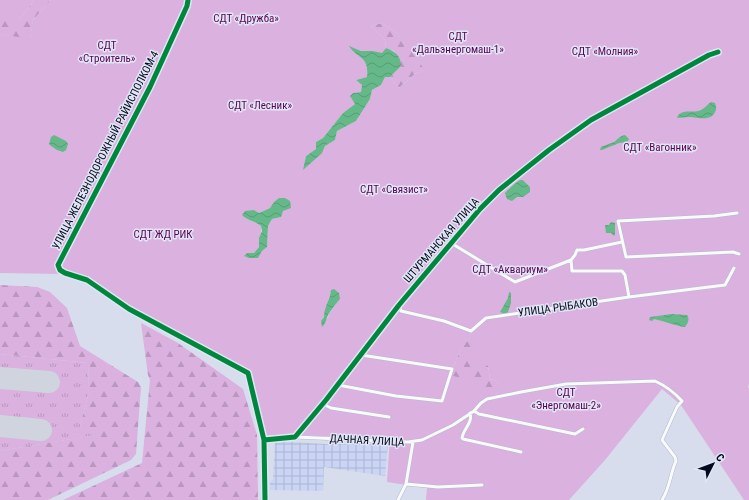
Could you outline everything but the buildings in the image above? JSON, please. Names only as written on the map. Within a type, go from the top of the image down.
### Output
[{"type":"street","name":"УЛИЦА ЖЕЛЕЗНОДОРОЖНЫЙ РАЙИСПОЛКОМ-4","points":[[188,0],[187,6],[150,87],[58,264],[60,270],[65,273],[87,280],[129,309],[248,373],[264,440]]},
{"type":"street","name":"ШТУРМАНСКАЯ УЛИЦА","points":[[295,437],[338,385],[399,305],[480,209],[499,190],[576,130],[602,113],[709,55],[718,52]]},
{"type":"street","points":[[737,213],[714,216],[618,221],[626,257],[733,252],[739,254]]},
{"type":"street","points":[[451,243],[514,282],[571,260],[575,255],[576,250],[584,250],[622,242]]},
{"type":"street","points":[[571,260],[572,271],[622,271],[625,275],[629,297]]},
{"type":"street","name":"УЛИЦА РЫБАКОВ","points":[[399,305],[401,311],[444,320],[471,332],[486,318],[724,285],[734,268]]},
{"type":"street","points":[[338,385],[396,396],[442,401],[452,369],[361,355]]},
{"type":"street","name":"ДАЧНАЯ УЛИЦА","points":[[295,437],[413,442],[422,440],[453,425],[474,411],[485,400],[566,384],[633,383],[655,381],[670,389],[682,401],[677,407],[662,440],[675,457],[676,461],[672,469],[666,494],[662,500]]},
{"type":"street","points":[[323,404],[331,408],[389,417]]},
{"type":"street","points":[[474,411],[479,414],[575,434],[583,429]]},
{"type":"street","points":[[470,413],[471,420],[462,435],[463,439],[521,452]]},
{"type":"street","points":[[265,500],[264,440],[295,437]]},
{"type":"street","points":[[398,500],[406,484],[413,442]]},
{"type":"street","points":[[406,484],[438,486],[482,485]]},
{"type":"shaded area","points":[[275,441],[325,444],[388,444],[385,476],[324,467],[323,491],[270,490],[270,482],[273,480]]},
{"type":"green space","points":[[0,0],[34,0],[19,20],[0,20]]},
{"type":"green space","points":[[34,0],[51,0],[33,20],[30,40],[0,34],[0,20],[19,20]]},
{"type":"green space","points":[[51,0],[749,0],[749,500],[744,500],[681,405],[662,389],[605,460],[569,500],[426,500],[427,488],[387,482],[390,437],[260,435],[247,374],[133,313],[86,281],[62,274],[0,273],[0,34],[30,39],[33,20]],"holes":[[[382,23],[397,33],[425,70],[416,73],[399,88],[390,77],[385,77],[381,85],[372,90],[370,99],[356,121],[337,131],[335,140],[325,146],[317,157],[305,162],[306,156],[316,149],[316,142],[323,138],[343,113],[355,104],[353,93],[361,92],[362,85],[356,80],[367,77],[365,61],[350,47],[361,51],[373,51],[382,54],[386,48],[385,40],[371,26]],[[523,180],[530,187],[517,197],[509,189]],[[274,202],[281,217],[272,219],[268,226],[267,247],[262,251],[258,258],[247,253],[254,253],[259,247],[261,226],[247,219],[243,215],[254,210],[259,213],[270,208]],[[331,293],[336,303],[328,318],[321,321],[325,314]],[[471,335],[473,359],[488,366],[490,379],[497,381],[499,384],[499,390],[494,397],[491,397],[488,388],[471,387],[468,380],[450,375],[460,351]]]},
{"type":"green space","points":[[382,23],[397,33],[426,70],[416,73],[399,88],[390,77],[401,66],[394,51],[386,48],[385,40],[371,26]]},
{"type":"green space","points":[[0,285],[37,287],[50,292],[67,308],[80,346],[138,382],[141,387],[136,454],[131,460],[48,500],[0,500],[0,451],[95,435],[85,433],[80,426],[89,392],[88,363],[0,354]]},
{"type":"green space","points":[[141,323],[178,343],[243,389],[257,435],[258,500],[63,500],[142,463],[150,380]]},
{"type":"green space","points":[[471,335],[488,366],[490,379],[497,381],[499,384],[499,390],[494,397],[490,398],[450,375],[460,351]]},
{"type":"green space","points":[[0,354],[88,363],[89,392],[80,426],[96,435],[0,451],[0,433],[38,437],[43,436],[45,423],[0,419]]},
{"type":"water","points":[[349,46],[361,51],[382,53],[386,48],[389,49],[395,52],[399,57],[401,66],[390,77],[385,77],[381,85],[372,90],[370,99],[356,121],[337,131],[335,140],[325,146],[322,153],[303,170],[306,156],[316,149],[316,142],[323,138],[343,113],[355,104],[350,96],[353,93],[361,92],[362,85],[356,80],[367,77],[365,61]]},
{"type":"water","points":[[711,102],[715,103],[716,111],[710,117],[677,117],[679,114],[685,112],[701,110]]},
{"type":"water","points":[[54,135],[66,141],[68,144],[66,150],[63,152],[57,150],[49,144],[51,137]]},
{"type":"water","points":[[625,135],[629,139],[627,142],[619,143],[600,150],[601,147],[614,142]]},
{"type":"water","points":[[520,180],[523,180],[530,187],[530,192],[523,197],[517,197],[512,201],[507,199],[505,193]]},
{"type":"water","points":[[279,198],[285,198],[290,201],[291,208],[283,211],[281,217],[272,219],[268,226],[267,247],[262,251],[258,258],[249,258],[244,256],[247,253],[254,253],[259,247],[259,238],[262,231],[261,226],[242,215],[245,211],[254,210],[259,213],[270,208]]},
{"type":"water","points":[[611,222],[615,223],[614,236],[611,233],[606,233],[605,225],[609,225]]},
{"type":"water","points":[[334,289],[339,293],[340,299],[322,327],[321,321],[324,317],[331,290]]},
{"type":"water","points":[[509,292],[511,293],[511,303],[508,312],[505,314],[500,312],[508,298]]},
{"type":"water","points":[[672,314],[687,315],[688,321],[685,327],[654,319],[652,321],[649,320],[650,317]]},
{"type":"runway","points":[[0,378],[49,382]]},
{"type":"runway","points":[[0,426],[41,430]]},
{"type":"cycle path","points":[[188,0],[187,6],[150,87],[58,265],[60,270],[65,273],[87,280],[129,309],[248,373],[264,440],[265,500]]},
{"type":"cycle path","points":[[264,440],[295,437],[326,400],[399,305],[480,209],[499,190],[549,150],[591,120],[709,55],[718,52]]},
{"type":"park label","name":"СДТ «Дружба»","points":[[246,18]]},
{"type":"park label","name":"СДТ «Дальэнергомаш-1»","points":[[458,42]]},
{"type":"park label","name":"СДТ «Строитель»","points":[[107,51]]},
{"type":"park label","name":"СДТ «Молния»","points":[[605,51]]},
{"type":"park label","name":"СДТ «Лесник»","points":[[260,105]]},
{"type":"park label","name":"СДТ «Вагонник»","points":[[660,147]]},
{"type":"park label","name":"СДТ «Связист»","points":[[394,189]]},
{"type":"park label","name":"СДТ ЖД РИК","points":[[163,234]]},
{"type":"park label","name":"СДТ «Аквариум»","points":[[510,269]]},
{"type":"park label","name":"СДТ «Энергомаш-2»","points":[[566,398]]}]
